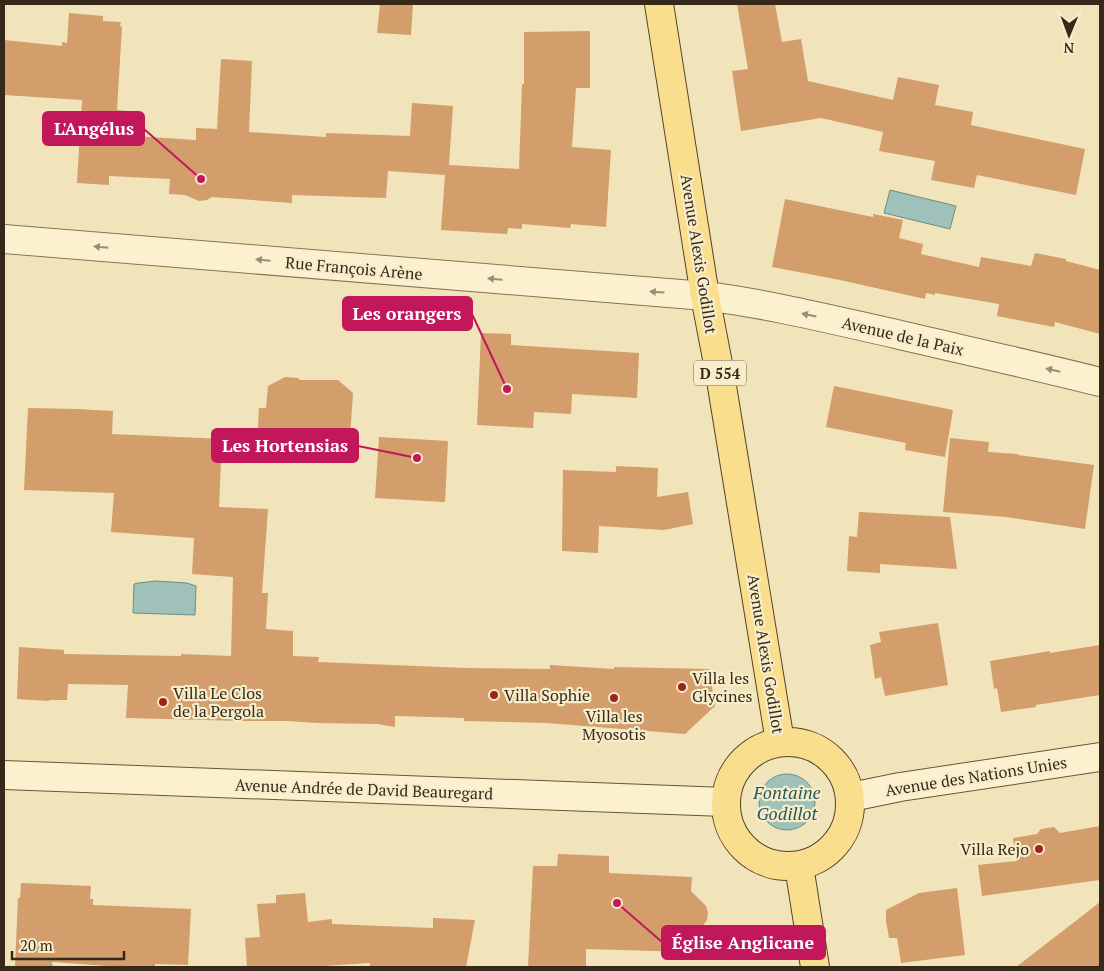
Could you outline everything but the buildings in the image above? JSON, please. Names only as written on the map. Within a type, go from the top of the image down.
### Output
[{"type":"main road","name":"Avenue Alexis Godillot","points":[[659,4],[705,296],[720,374],[780,742]]},
{"type":"main road","name":"Avenue Alexis Godillot","points":[[780,742],[800,742],[819,749],[834,761],[845,778],[851,797],[850,815],[844,833],[832,849],[817,860],[798,866],[777,865],[756,857],[739,843],[728,824],[725,802],[728,784],[736,768],[748,756],[763,746],[780,742]]},
{"type":"main road","points":[[798,866],[815,967]]},
{"type":"street","name":"Rue François Arène","points":[[4,240],[705,296]]},
{"type":"street","name":"Avenue de la Paix","points":[[705,296],[744,301],[1100,382]]},
{"type":"street","name":"Avenue des Nations Unies","points":[[851,797],[900,787],[1100,757]]},
{"type":"street","name":"Avenue Andrée de David Beauregard","points":[[4,775],[725,802]]},
{"type":"water","points":[[890,190],[956,206],[950,229],[884,213]]},
{"type":"water","points":[[156,581],[187,583],[196,586],[195,615],[133,613],[134,584]]},
{"type":"water","name":"Fontaine Godillot","points":[[787,774],[798,776],[807,782],[813,791],[815,802],[813,813],[807,822],[798,828],[787,830],[776,828],[767,822],[761,813],[759,802],[761,791],[767,782],[776,776]]},
{"type":"place","name":"L'Angélus","points":[[201,179]]},
{"type":"place","name":"Les orangers","points":[[507,389]]},
{"type":"place","name":"Les Hortensias","points":[[417,458]]},
{"type":"place","name":"Villa les Glycines","points":[[682,687]]},
{"type":"place","name":"Villa Sophie","points":[[494,695]]},
{"type":"place","name":"Villa les Myosotis","points":[[614,698]]},
{"type":"place","name":"Villa Le Clos de la Pergola","points":[[163,702]]},
{"type":"place","name":"Villa Rejo","points":[[1039,849]]},
{"type":"place","name":"Église Anglicane","points":[[617,903]]}]
